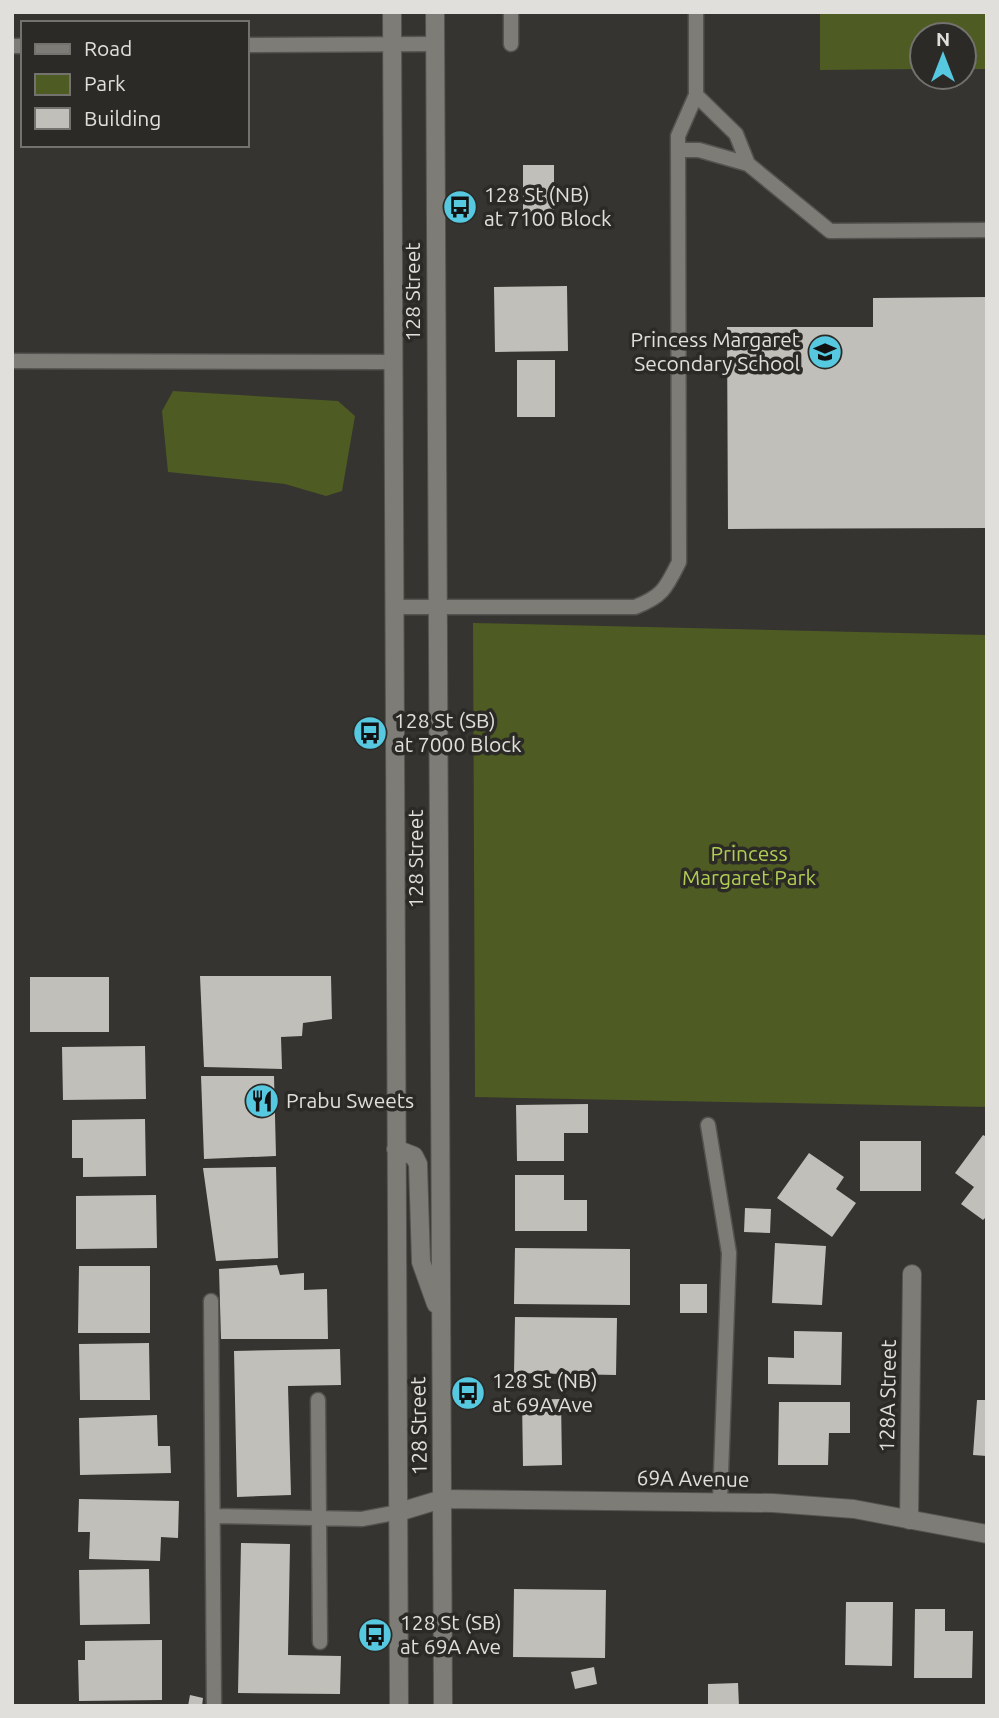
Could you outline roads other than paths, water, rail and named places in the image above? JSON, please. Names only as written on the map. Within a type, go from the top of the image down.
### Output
[{"type":"main road","name":"128 Street","points":[[392,12],[399,1706]]},
{"type":"main road","name":"128 Street","points":[[435,12],[443,1706]]},
{"type":"main road","points":[[396,1149],[414,1156],[418,1164],[421,1262],[440,1317]]},
{"type":"main road","name":"128A Street","points":[[909,1520],[912,1274]]},
{"type":"main road","name":"69A Avenue","points":[[399,1512],[442,1499],[720,1502],[854,1509],[987,1534]]},
{"type":"lane","points":[[511,12],[511,44]]},
{"type":"lane","points":[[394,607],[635,607],[654,599],[666,589],[679,562],[678,136],[696,95],[696,12]]},
{"type":"lane","points":[[248,45],[435,44]]},
{"type":"lane","points":[[696,95],[736,134],[748,164]]},
{"type":"lane","points":[[678,150],[699,150],[748,164],[830,231],[987,230]]},
{"type":"lane","points":[[12,361],[392,362]]},
{"type":"lane","points":[[708,1125],[729,1253],[720,1502]]},
{"type":"lane","points":[[211,1301],[214,1706]]},
{"type":"lane","points":[[318,1400],[320,1642]]},
{"type":"lane","points":[[214,1516],[362,1519],[399,1512]]},
{"type":"place","name":"128 St (NB) at 7100 Block","points":[[460,207]]},
{"type":"place","name":"Princess Margaret Secondary School","points":[[825,352]]},
{"type":"place","name":"128 St (SB) at 7000 Block","points":[[370,733]]},
{"type":"place","name":"Prabu Sweets","points":[[262,1101]]},
{"type":"place","name":"128 St (NB) at 69A Ave","points":[[468,1393]]},
{"type":"place","name":"128 St (SB) at 69A Ave","points":[[375,1635]]},
{"type":"park label","name":"Princess Margaret Park","points":[[749,866]]}]
